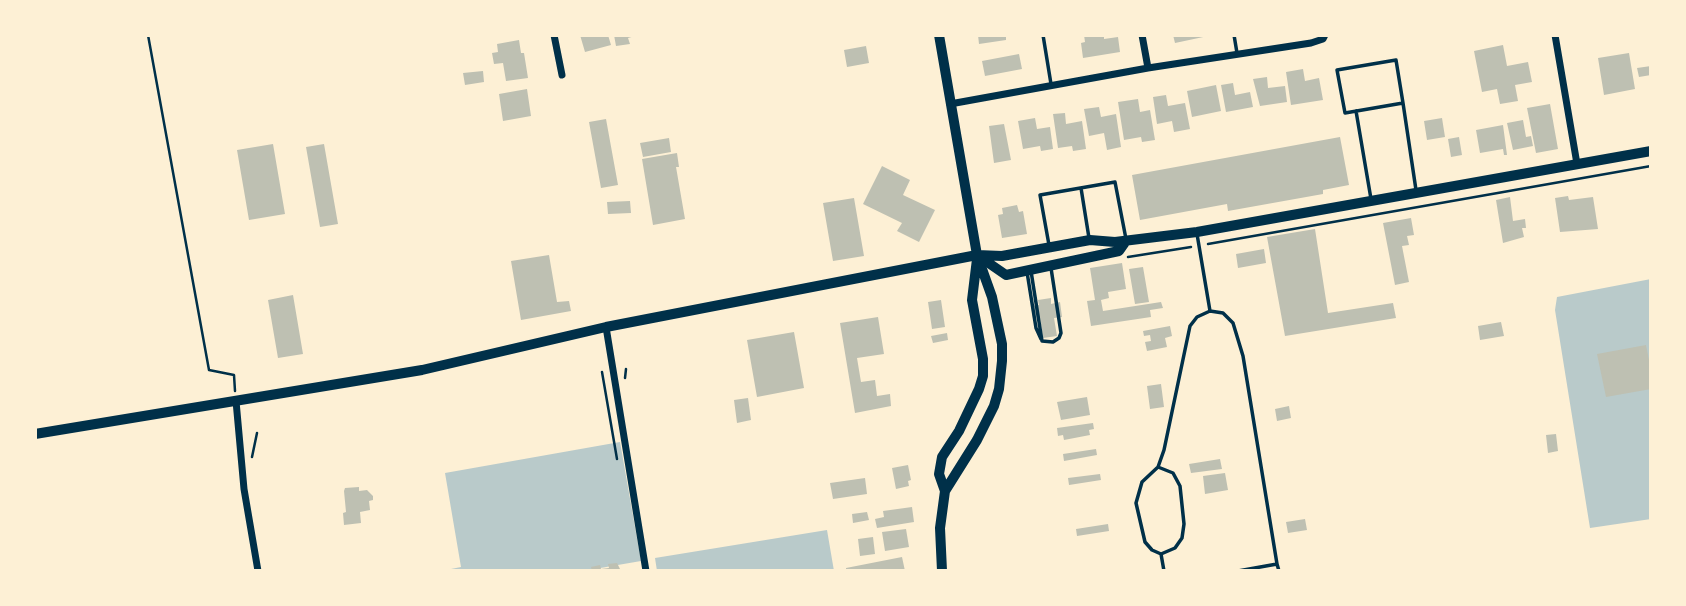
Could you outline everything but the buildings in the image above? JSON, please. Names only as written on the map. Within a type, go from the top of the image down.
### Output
[{"type":"main road","points":[[939,35],[977,255],[1006,275],[1119,251],[1126,241]]},
{"type":"main road","points":[[35,434],[422,370],[606,327],[977,255],[1002,256],[1090,240],[1126,241],[1197,232],[1651,151]]},
{"type":"street","points":[[554,35],[562,75]]},
{"type":"street","points":[[1142,35],[1148,68]]},
{"type":"street","points":[[950,104],[1148,68],[1311,43],[1323,39],[1325,35]]},
{"type":"street","points":[[1555,35],[1577,164]]},
{"type":"street","points":[[945,491],[939,474],[942,457],[959,431],[983,376],[983,359],[972,300],[977,255]]},
{"type":"street","points":[[942,571],[940,528],[945,491],[977,440],[994,406],[999,389],[1002,344],[992,297],[977,255]]},
{"type":"street","points":[[606,327],[646,571]]},
{"type":"street","points":[[236,401],[244,489],[258,571]]},
{"type":"lane","points":[[1043,35],[1052,86]]},
{"type":"lane","points":[[1234,35],[1237,53]]},
{"type":"lane","points":[[1403,103],[1345,113],[1337,71],[1396,60],[1403,103],[1417,192]]},
{"type":"lane","points":[[1356,111],[1371,201]]},
{"type":"lane","points":[[1049,247],[1040,195],[1115,182],[1126,241]]},
{"type":"lane","points":[[1081,188],[1090,240]]},
{"type":"lane","points":[[1197,232],[1210,311]]},
{"type":"lane","points":[[1029,270],[1036,332],[1042,341],[1053,342],[1060,335],[1051,265]]},
{"type":"lane","points":[[1158,467],[1173,473],[1180,486],[1184,524],[1182,538],[1175,548],[1161,554],[1152,550],[1145,542],[1136,503],[1142,482],[1158,467],[1164,450],[1190,326],[1197,317],[1210,311],[1223,313],[1233,323],[1243,356],[1279,571]]},
{"type":"lane","points":[[1161,554],[1164,571]]},
{"type":"lane","points":[[1238,571],[1278,564]]},
{"type":"path","points":[[148,35],[209,370],[234,375],[236,401]]},
{"type":"path","points":[[1122,258],[1651,166]]},
{"type":"path","points":[[252,463],[257,433]]},
{"type":"shaded area","points":[[1651,279],[1651,519],[1590,528],[1555,310],[1557,297]]},
{"type":"shaded area","points":[[620,442],[641,561],[583,571],[441,571],[461,567],[445,473]]},
{"type":"shaded area","points":[[827,530],[834,571],[657,571],[655,558]]}]
